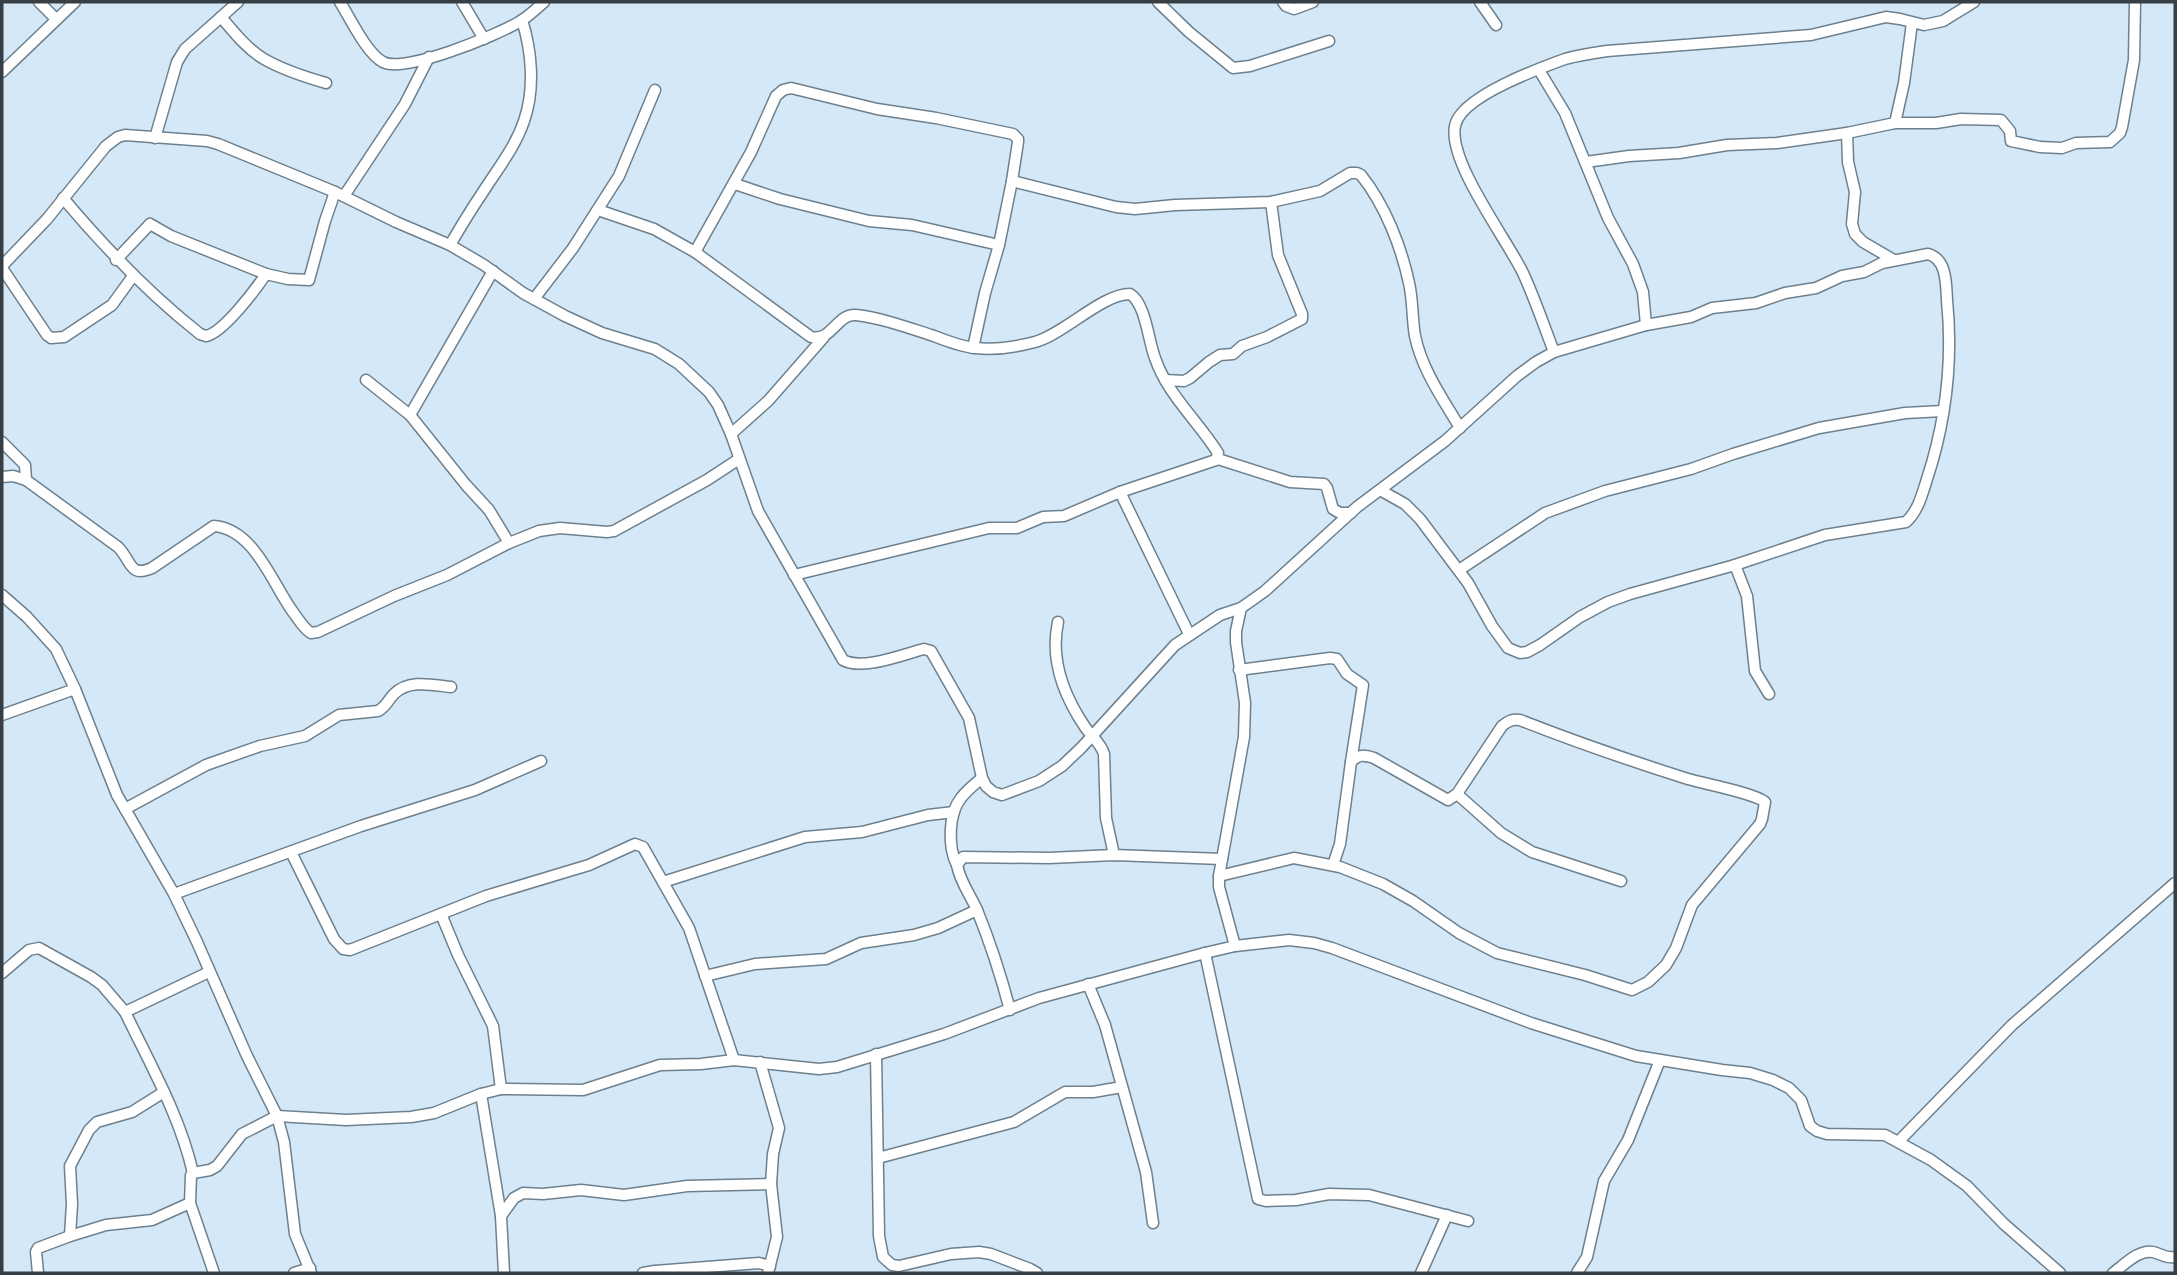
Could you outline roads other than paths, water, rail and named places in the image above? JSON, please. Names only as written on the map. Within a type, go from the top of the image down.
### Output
[{"type":"street","points":[[39,2],[56,19]]},
{"type":"street","points":[[2,72],[75,2]]},
{"type":"street","points":[[155,138],[177,62],[185,49],[238,2]]},
{"type":"street","points":[[340,2],[378,59],[395,66],[484,39],[522,20],[544,2]]},
{"type":"street","points":[[462,2],[484,39]]},
{"type":"street","points":[[1158,2],[1198,40],[1233,68],[1250,66],[1329,41]]},
{"type":"street","points":[[1283,2],[1294,9],[1313,2]]},
{"type":"street","points":[[1480,2],[1496,25]]},
{"type":"street","points":[[1554,352],[1524,274],[1458,156],[1454,136],[1455,124],[1467,107],[1500,85],[1567,59],[1607,51],[1811,35],[1886,18],[1924,26],[1935,24],[1974,2]]},
{"type":"street","points":[[1586,163],[1735,144],[1777,143],[1895,123],[1936,123],[1961,119],[1998,119],[2005,123],[2010,131],[2011,141],[2040,147],[2062,148],[2076,143],[2110,142],[2120,133],[2122,127],[2134,60],[2135,2]]},
{"type":"street","points":[[221,18],[263,59],[295,74],[326,83]]},
{"type":"street","points":[[450,245],[510,150],[524,121],[531,69],[530,51],[522,20]]},
{"type":"street","points":[[1895,123],[1904,83],[1912,23]]},
{"type":"street","points":[[116,260],[150,224],[171,236],[266,274],[309,280],[324,221],[340,194],[405,104],[429,57]]},
{"type":"street","points":[[1539,70],[1565,113],[1608,218],[1639,280],[1643,292],[1646,325]]},
{"type":"street","points":[[695,252],[735,184],[776,96],[783,90],[791,88],[877,109],[1013,134],[1018,142],[1012,181],[973,348]]},
{"type":"street","points":[[534,299],[573,248],[625,165],[655,90]]},
{"type":"street","points":[[1847,133],[1848,162],[1855,192],[1852,224],[1855,234],[1863,242],[1894,260]]},
{"type":"street","points":[[133,276],[112,305],[64,337],[51,338],[2,267],[47,219],[112,140],[125,135],[207,141],[340,194],[450,245],[534,299],[602,333],[654,349],[680,364],[709,392],[718,405],[758,512],[844,660],[854,664],[882,661],[924,649],[931,650],[969,718],[982,778],[993,792],[1002,795],[1040,781],[1062,766],[1160,660],[1189,634],[1220,615],[1241,608],[1278,581],[1350,513],[1460,428],[1536,362],[1554,352],[1646,325],[1691,317],[1712,308],[1756,303],[1785,293],[1816,288],[1842,276],[1864,272],[1894,260],[1928,254],[1941,263],[1945,277],[1950,334],[1949,368],[1938,441],[1920,502],[1906,522],[1825,535],[1735,565],[1630,594],[1580,617],[1540,645],[1520,653],[1507,648],[1459,570],[1420,519],[1405,504],[1380,490]]},
{"type":"street","points":[[1012,181],[1127,208],[1271,202],[1320,191],[1350,173],[1361,175],[1381,206],[1404,264],[1410,285],[1415,337],[1423,362],[1460,428]]},
{"type":"street","points":[[735,184],[780,199],[869,221],[912,225],[999,245]]},
{"type":"street","points":[[63,198],[116,260],[200,334],[206,336],[216,331],[246,301],[266,274]]},
{"type":"street","points":[[1166,380],[1184,381],[1220,355],[1233,354],[1242,346],[1302,319],[1278,255],[1271,202]]},
{"type":"street","points":[[598,210],[654,229],[695,252],[811,337],[824,337]]},
{"type":"street","points":[[410,415],[493,271]]},
{"type":"street","points":[[731,434],[768,401],[844,318],[855,315],[973,348],[1007,347],[1047,338],[1119,295],[1130,293],[1138,301],[1155,358],[1166,380],[1207,435],[1218,453],[1218,459]]},
{"type":"street","points":[[366,380],[410,415],[489,510],[509,543]]},
{"type":"street","points":[[1459,570],[1545,513],[1605,491],[1691,469],[1819,428],[1905,413],[1943,411]]},
{"type":"street","points":[[2,442],[25,466],[26,480]]},
{"type":"street","points":[[2,477],[13,476],[26,480],[118,547],[138,572],[152,568],[214,526],[236,533],[250,544],[304,628],[312,633],[447,575],[509,543],[547,529],[614,531],[707,480],[739,459]]},
{"type":"street","points":[[794,575],[989,528],[1017,528],[1043,517],[1064,516],[1119,492],[1218,459],[1290,481],[1324,484],[1333,509],[1340,513],[1350,513]]},
{"type":"street","points":[[1119,492],[1189,634]]},
{"type":"street","points":[[1735,565],[1747,596],[1755,671],[1769,694]]},
{"type":"street","points":[[2,595],[44,633],[56,649],[75,689],[117,795],[174,894],[277,1116],[284,1142],[295,1234],[310,1271],[294,1273]]},
{"type":"street","points":[[1235,946],[1219,887],[1219,876],[1244,737],[1245,703],[1236,631],[1241,608]]},
{"type":"street","points":[[1058,622],[1055,637],[1060,677],[1074,712],[1091,737],[1101,746],[1104,754],[1106,818],[1114,855]]},
{"type":"street","points":[[1239,670],[1330,658],[1337,659],[1348,674],[1363,685],[1340,844],[1333,865]]},
{"type":"street","points":[[125,809],[206,765],[260,746],[305,736],[340,715],[378,712],[394,694],[406,686],[417,684],[451,687]]},
{"type":"street","points":[[2,715],[75,689]]},
{"type":"street","points":[[1219,876],[1294,858],[1333,865],[1383,884],[1459,933],[1497,953],[1632,990],[1648,982],[1666,965],[1676,948],[1692,905],[1759,824],[1765,802],[1582,745],[1514,720],[1502,726],[1457,794],[1448,800],[1374,758],[1358,756],[1351,762]]},
{"type":"street","points":[[174,894],[361,826],[475,790],[541,761]]},
{"type":"street","points":[[982,778],[961,797],[954,812],[951,848],[964,887],[977,911],[999,968],[1010,1010]]},
{"type":"street","points":[[1457,794],[1509,839],[1532,852],[1621,881]]},
{"type":"street","points":[[663,882],[796,839],[862,832],[928,815],[954,812]]},
{"type":"street","points":[[291,852],[334,939],[343,949],[350,950],[486,896],[589,865],[635,844],[643,847],[689,928],[734,1060]]},
{"type":"street","points":[[957,864],[964,856],[1049,858],[1114,855],[1222,859]]},
{"type":"street","points":[[1899,1141],[2012,1025],[2175,883]]},
{"type":"street","points":[[705,976],[755,964],[826,959],[861,943],[914,935],[977,911]]},
{"type":"street","points":[[441,914],[458,955],[494,1026],[501,1089]]},
{"type":"street","points":[[193,1172],[210,1170],[217,1166],[242,1134],[277,1116],[346,1120],[411,1117],[434,1113],[501,1089],[583,1090],[660,1065],[734,1060],[819,1069],[836,1067],[944,1034],[1039,998],[1088,984],[1235,946],[1289,940],[1314,943],[1531,1023],[1636,1056],[1750,1073],[1773,1080],[1789,1088],[1801,1100],[1810,1126],[1817,1131],[1827,1134],[1885,1135],[1931,1160],[1967,1186],[2004,1224],[2060,1273]]},
{"type":"street","points":[[2,973],[29,950],[39,948],[91,976],[125,1012],[164,1092],[189,1154],[193,1172],[190,1203],[214,1273]]},
{"type":"street","points":[[1205,953],[1258,1199],[1276,1201],[1329,1194],[1369,1195],[1468,1222]]},
{"type":"street","points":[[125,1012],[209,972]]},
{"type":"street","points":[[1088,984],[1105,1025],[1146,1172],[1153,1223]]},
{"type":"street","points":[[876,1054],[879,1236],[883,1257],[887,1262],[899,1266],[951,1254],[979,1252],[991,1254],[1037,1273]]},
{"type":"street","points":[[1577,1273],[1587,1257],[1604,1181],[1628,1140],[1660,1060]]},
{"type":"street","points":[[643,1273],[760,1263],[769,1270],[777,1237],[771,1184],[773,1154],[779,1128],[760,1062]]},
{"type":"street","points":[[878,1157],[1014,1122],[1065,1091],[1093,1092],[1122,1087]]},
{"type":"street","points":[[70,1236],[70,1166],[89,1130],[97,1122],[132,1112],[164,1092]]},
{"type":"street","points":[[481,1094],[501,1216],[504,1273]]},
{"type":"street","points":[[501,1216],[514,1198],[523,1193],[581,1190],[624,1195],[687,1186],[771,1184]]},
{"type":"street","points":[[38,1273],[36,1250],[106,1224],[152,1220],[190,1203]]},
{"type":"street","points":[[1420,1273],[1447,1215]]},
{"type":"street","points":[[2113,1273],[2146,1252],[2155,1252],[2167,1258],[2175,1257]]}]
